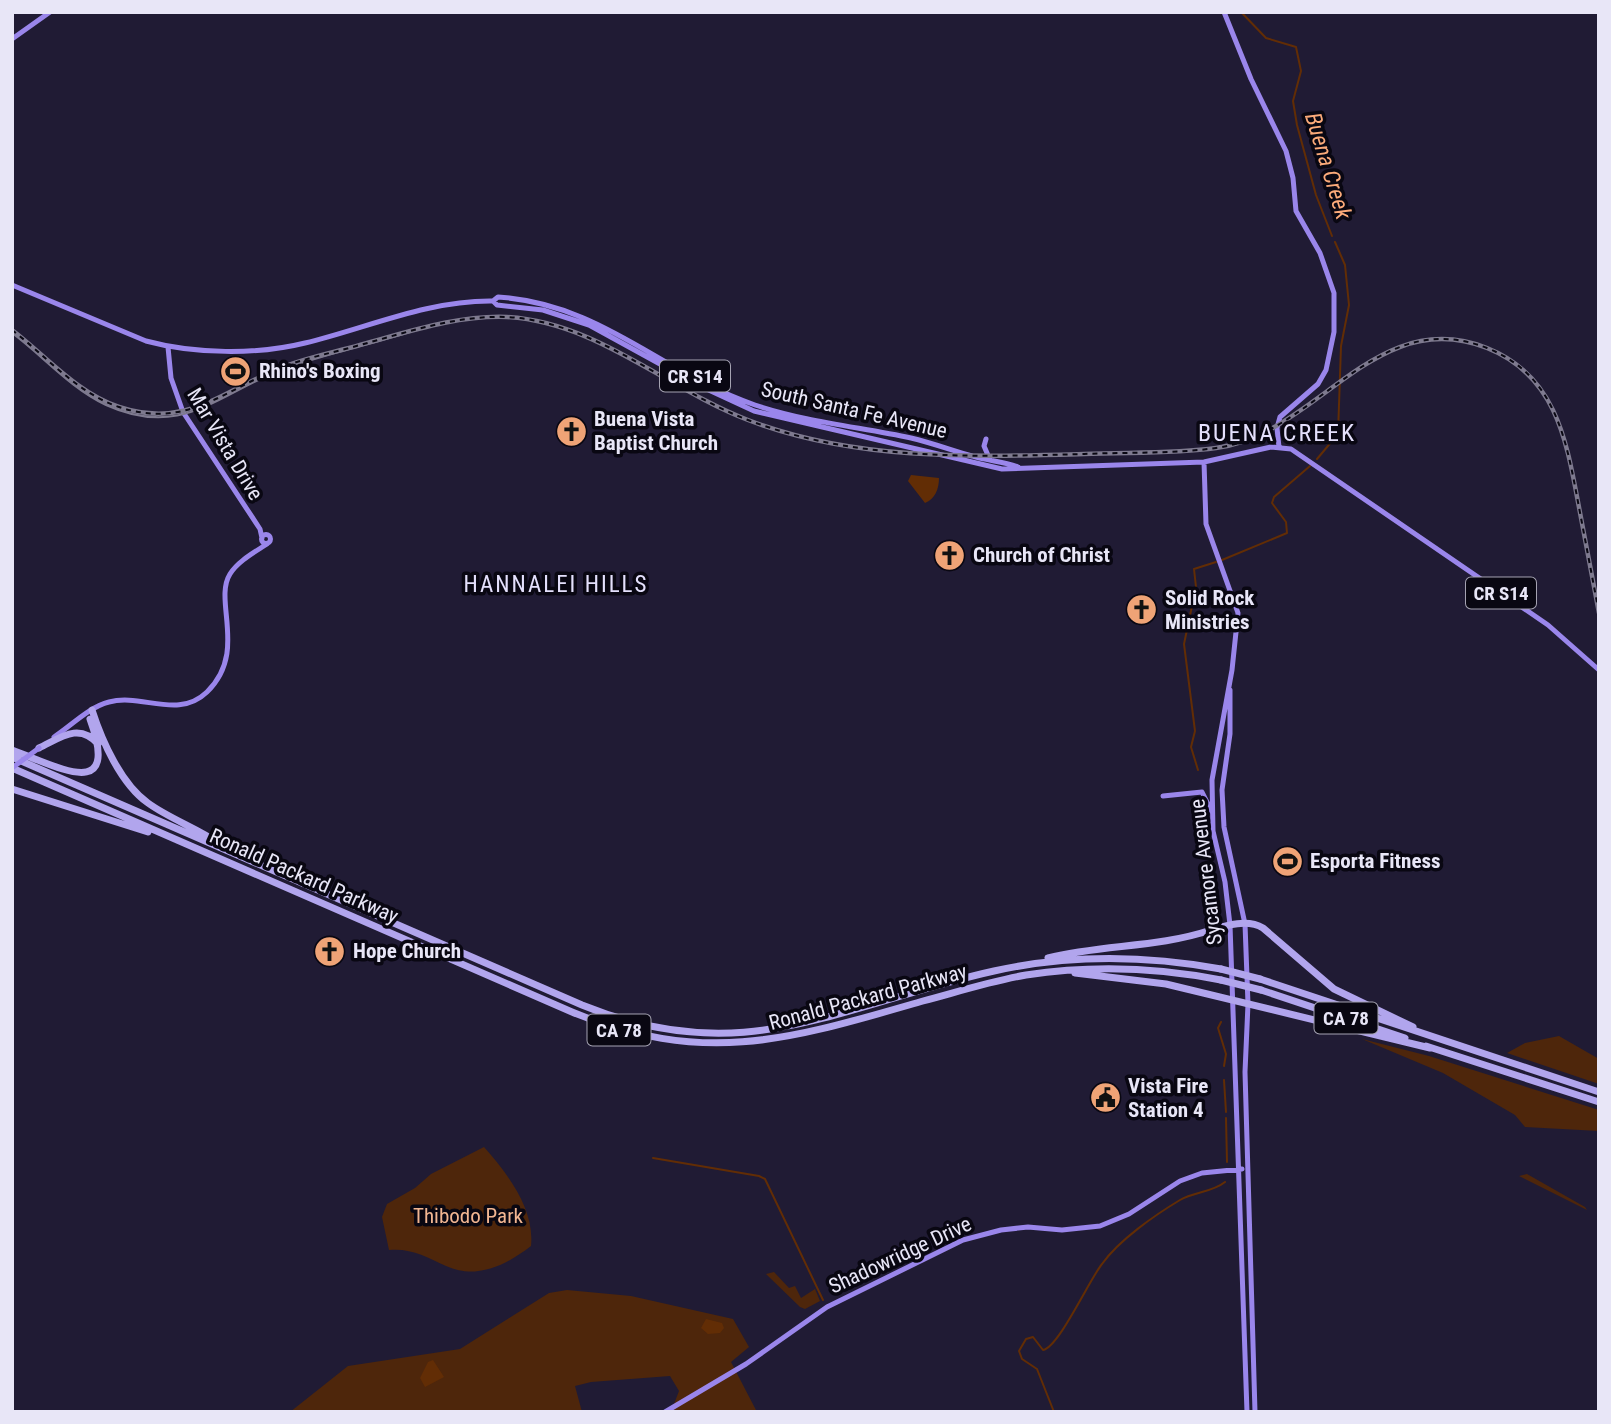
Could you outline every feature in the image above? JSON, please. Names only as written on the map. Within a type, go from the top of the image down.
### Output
[{"type":"highway","points":[[12,750],[80,774],[94,767],[100,751],[90,712]]},
{"type":"highway","points":[[90,712],[125,778],[141,798],[231,853]]},
{"type":"highway","points":[[39,748],[76,731],[91,737],[100,751]]},
{"type":"highway","name":"Ronald Packard Parkway","points":[[12,757],[582,1006],[661,1029],[727,1034],[784,1029],[1003,970],[1063,960],[1167,960],[1260,979],[1412,1027],[1599,1092]]},
{"type":"highway","name":"Ronald Packard Parkway","points":[[12,768],[572,1012],[609,1027],[658,1040],[716,1045],[791,1038],[991,982],[1064,970],[1156,970],[1221,980],[1261,990],[1599,1102]]},
{"type":"highway","points":[[12,789],[201,850]]},
{"type":"highway","points":[[1003,970],[1086,951],[1168,943],[1230,925],[1245,924],[1263,928],[1334,989],[1412,1027]]},
{"type":"highway","points":[[1064,970],[1154,981],[1430,1048]]},
{"type":"main road","points":[[12,39],[50,12]]},
{"type":"main road","points":[[1224,12],[1251,79],[1286,151],[1293,178],[1296,211],[1320,253],[1334,293],[1334,332],[1328,365],[1318,384],[1281,416],[1277,428],[1279,447]]},
{"type":"main road","name":"South Santa Fe Avenue","points":[[12,285],[146,341],[168,347],[288,347],[435,307],[493,301],[498,297],[529,301],[593,320],[703,381],[756,405],[849,429],[921,441],[972,457],[1021,468]]},
{"type":"main road","name":"South Santa Fe Avenue","points":[[493,301],[497,305],[543,310],[589,325],[700,386],[754,411],[995,468],[1204,462],[1279,447]]},
{"type":"main road","name":"Mar Vista Drive","points":[[12,768],[107,702],[180,706],[197,700],[209,690],[221,669],[229,641],[227,582],[231,573],[265,539],[183,412],[171,378],[168,347]]},
{"type":"main road","points":[[986,439],[984,446],[990,460]]},
{"type":"main road","points":[[886,441],[904,440],[972,457]]},
{"type":"main road","name":"CR S14","points":[[1279,447],[1299,452],[1420,536],[1550,627],[1599,670]]},
{"type":"main road","points":[[1204,462],[1206,524],[1237,613],[1230,683]]},
{"type":"main road","name":"Sycamore Avenue","points":[[1230,683],[1213,767],[1212,812],[1230,925],[1247,1412]]},
{"type":"main road","name":"Sycamore Avenue","points":[[1230,683],[1230,734],[1222,790],[1224,827],[1245,924],[1248,1004],[1245,1045],[1255,1412]]},
{"type":"main road","points":[[1163,796],[1202,792],[1212,812]]},
{"type":"main road","name":"Shadowridge Drive","points":[[665,1412],[746,1364],[827,1307],[963,1240],[1001,1230],[1028,1227],[1062,1230],[1100,1226],[1129,1214],[1180,1181],[1202,1173],[1248,1168]]},
{"type":"green space","points":[[1559,1036],[1599,1059],[1599,1084],[1507,1053],[1525,1043]]},
{"type":"green space","points":[[1362,1039],[1429,1056],[1599,1110],[1599,1131],[1525,1127],[1515,1115],[1443,1073]]},
{"type":"green space","name":"Thibodo Park","points":[[484,1147],[518,1192],[529,1219],[531,1246],[502,1264],[480,1271],[458,1270],[412,1252],[389,1250],[382,1217],[387,1204],[415,1188],[431,1174]]},
{"type":"green space","points":[[1527,1174],[1585,1207],[1587,1210],[1519,1176]]},
{"type":"green space","points":[[774,1272],[789,1288],[795,1286],[801,1298],[815,1289],[820,1301],[805,1309],[800,1307],[766,1274]]},
{"type":"green space","points":[[567,1290],[631,1296],[733,1319],[749,1347],[731,1362],[757,1412],[671,1412],[679,1391],[670,1376],[591,1382],[575,1386],[582,1412],[290,1412],[348,1366],[460,1349],[549,1293]]},
{"type":"shaded area","points":[[911,475],[939,478],[936,493],[925,503],[908,481]]},
{"type":"shaded area","points":[[706,1319],[722,1323],[724,1328],[720,1333],[708,1334],[701,1328]]},
{"type":"shaded area","points":[[433,1360],[444,1377],[425,1387],[420,1378],[428,1362]]},
{"type":"waterway","name":"Buena Creek","points":[[1241,12],[1266,38],[1296,47],[1301,71],[1293,101],[1297,125],[1316,195],[1332,236]]},
{"type":"waterway","name":"Buena Creek","points":[[1317,459],[1338,434],[1341,346],[1349,305],[1345,265],[1335,242]]},
{"type":"waterway","name":"Buena Creek","points":[[1222,560],[1287,533],[1286,522],[1272,503],[1274,497],[1310,466]]},
{"type":"waterway","name":"Buena Creek","points":[[1198,770],[1191,747],[1195,731],[1184,644],[1196,587],[1194,569],[1216,562]]},
{"type":"waterway","name":"Buena Creek","points":[[1221,1022],[1218,1028],[1226,1054],[1224,1066]]},
{"type":"waterway","name":"Buena Creek","points":[[1224,1080],[1226,1112]]},
{"type":"waterway","name":"Buena Creek","points":[[1226,1118],[1227,1162]]},
{"type":"waterway","points":[[653,1158],[765,1179],[823,1300]]},
{"type":"waterway","name":"Buena Creek","points":[[1054,1412],[1037,1369],[1022,1359],[1019,1351],[1026,1339],[1033,1337],[1043,1350],[1050,1346],[1065,1326],[1096,1272],[1118,1246],[1180,1200],[1225,1182]]},
{"type":"tram line","points":[[12,333],[93,398],[132,414],[156,417],[198,410],[281,370],[410,332]]},
{"type":"railway","points":[[12,330],[89,393],[119,407],[143,413],[164,414],[202,405],[278,369],[308,359],[433,325],[507,317],[540,322],[571,331],[631,359],[718,407],[789,433],[872,450],[999,456],[1167,452],[1216,448],[1252,438],[1286,420],[1379,357],[1412,343],[1447,339],[1487,348],[1510,360],[1528,374],[1554,411],[1568,455],[1599,613]]},
{"type":"place","name":"Rhino's Boxing","points":[[236,371]]},
{"type":"place","name":"Buena Vista Baptist Church","points":[[571,431]]},
{"type":"place","name":"Church of Christ","points":[[950,555]]},
{"type":"place","name":"Solid Rock Ministries","points":[[1142,610]]},
{"type":"place","name":"Esporta Fitness","points":[[1287,861]]},
{"type":"place","name":"Hope Church","points":[[330,951]]},
{"type":"place","name":"Vista Fire Station 4","points":[[1105,1098]]},
{"type":"district","name":"BUENA CREEK","points":[[1277,433]]},
{"type":"district","name":"HANNALEI HILLS","points":[[556,584]]}]
